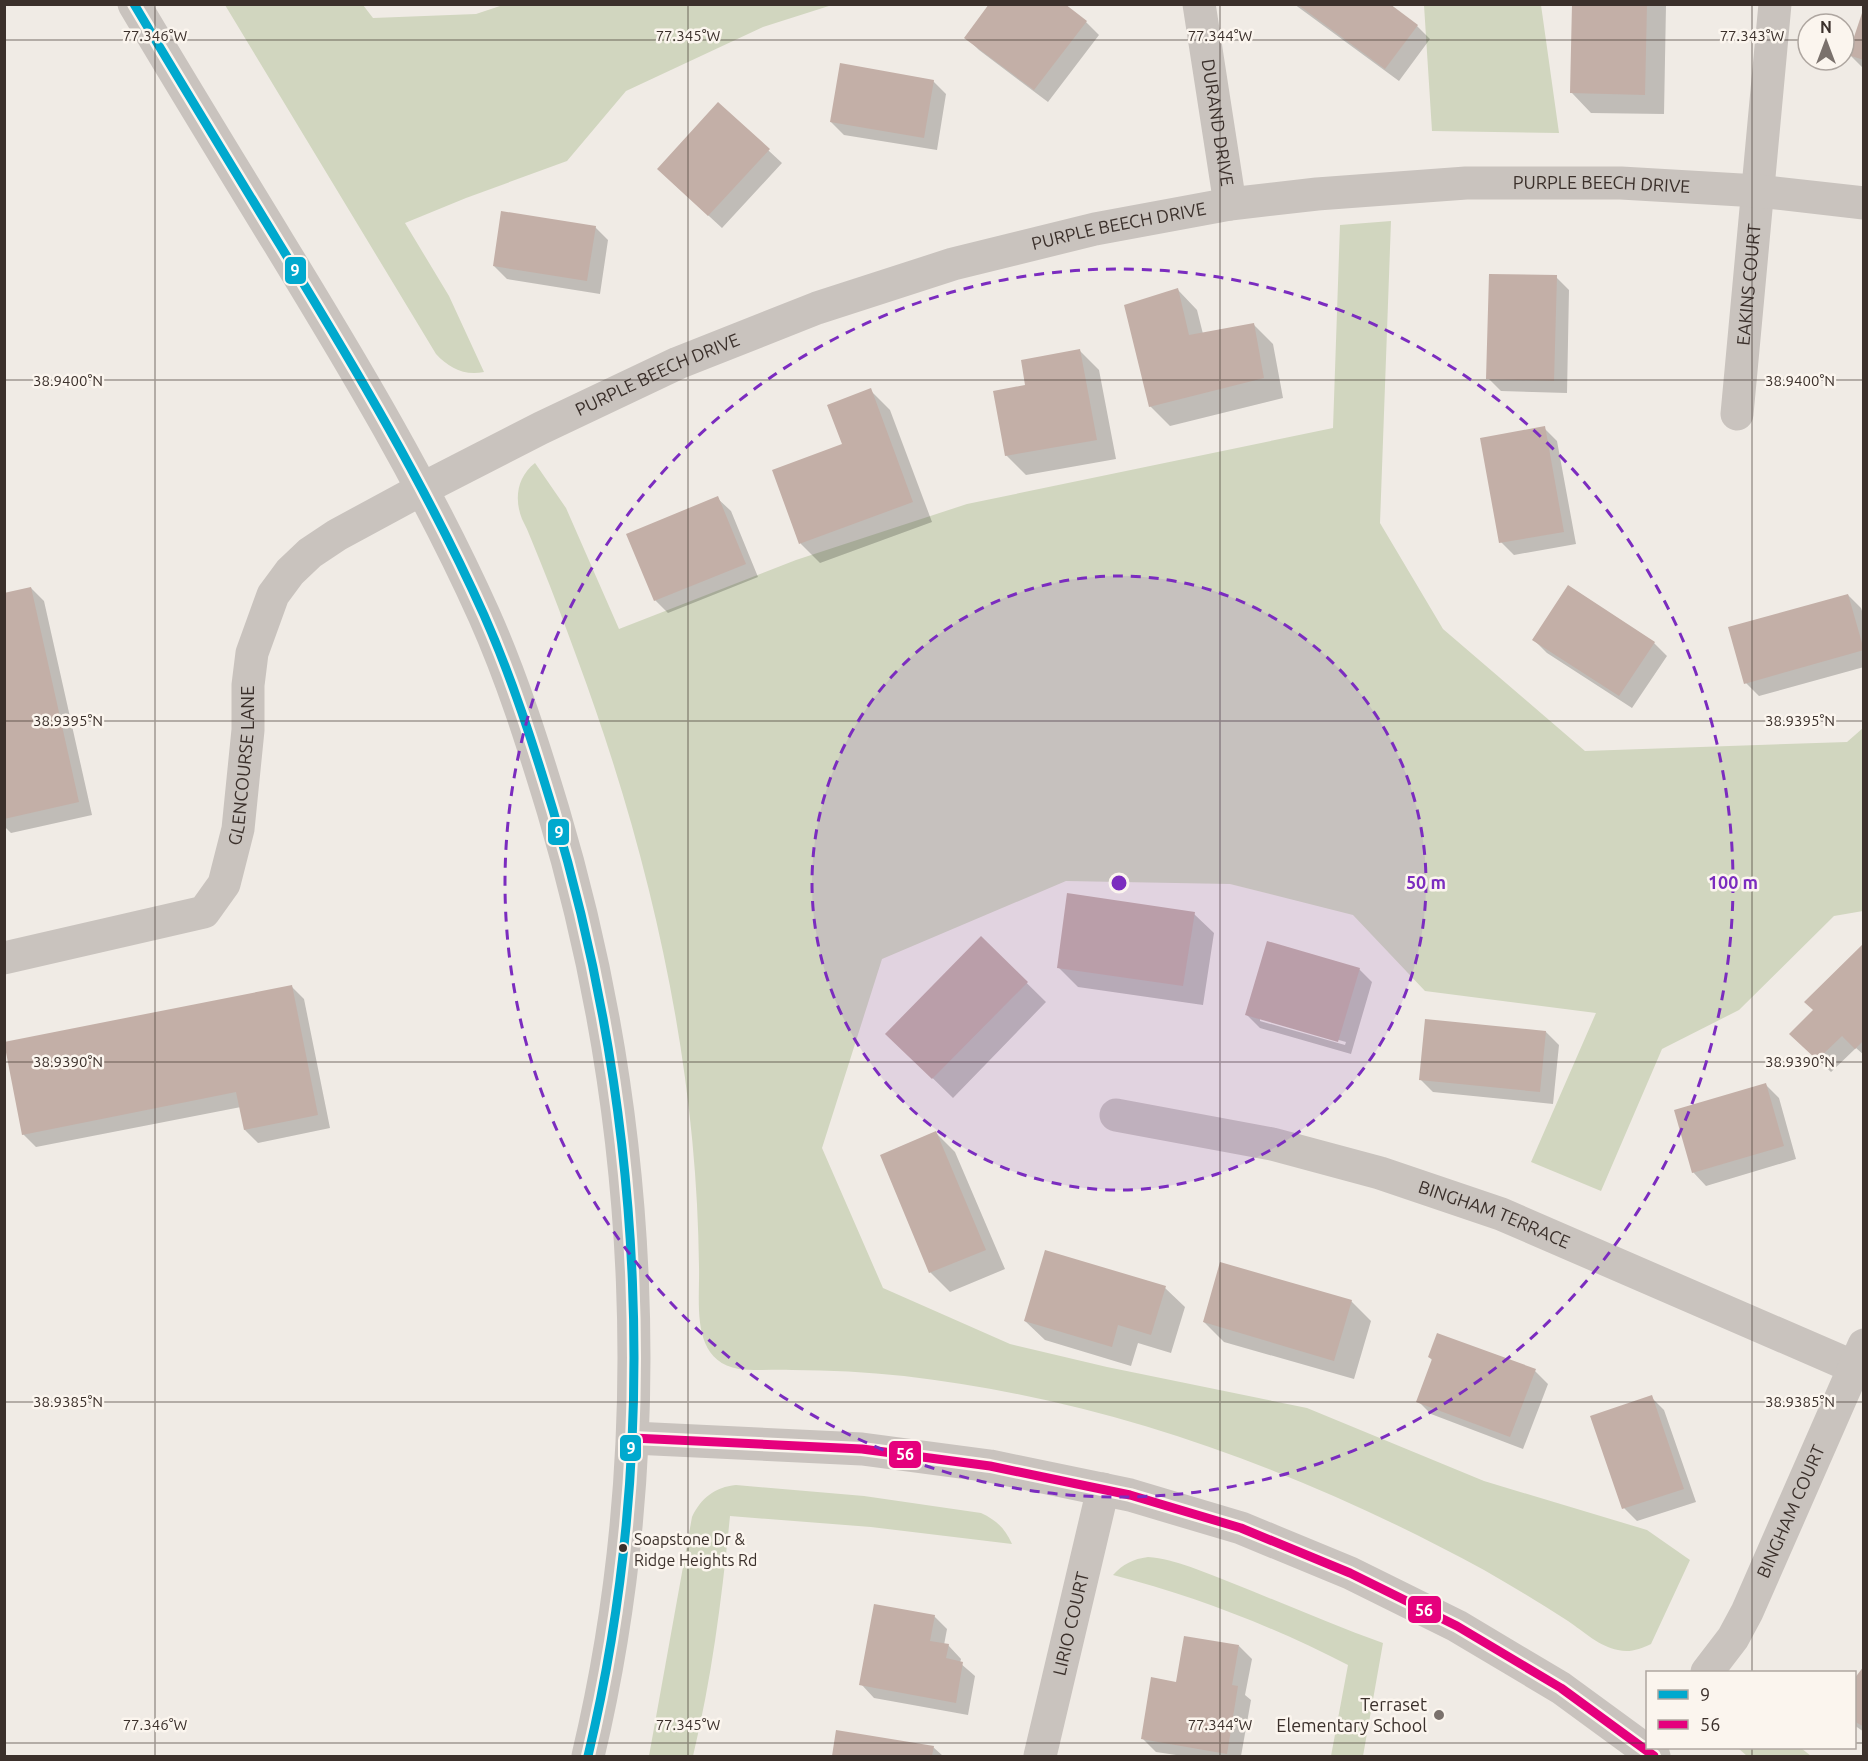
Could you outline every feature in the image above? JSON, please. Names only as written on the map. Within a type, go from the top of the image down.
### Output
[{"type":"street","points":[[134,4],[360,376],[422,489],[486,621],[528,731],[573,876],[605,1025],[621,1130],[627,1195],[633,1344],[633,1438],[630,1499],[612,1635],[588,1756]]},
{"type":"street","name":"DURAND DRIVE","points":[[1199,4],[1230,204]]},
{"type":"street","name":"EAKINS COURT","points":[[1737,414],[1775,4]]},
{"type":"street","name":"PURPLE BEECH DRIVE","points":[[422,489],[541,428],[678,363],[817,308],[953,264],[1095,229],[1230,204],[1317,194],[1466,183],[1621,183],[1758,191],[1863,203]]},
{"type":"street","name":"GLENCOURSE LANE","points":[[4,958],[204,912],[224,884],[238,829],[248,730],[248,686],[252,653],[273,595],[290,572],[310,553],[337,535],[422,489]]},
{"type":"street","name":"BINGHAM TERRACE","points":[[1116,1115],[1272,1144],[1391,1176],[1500,1214],[1859,1356]]},
{"type":"street","name":"BINGHAM COURT","points":[[1708,1671],[1732,1638],[1747,1612],[1859,1356]]},
{"type":"street","points":[[633,1438],[861,1449],[990,1466],[1130,1495],[1241,1528],[1350,1572],[1457,1626],[1561,1688],[1646,1748]]},
{"type":"street","name":"LIRIO COURT","points":[[1040,1756],[1102,1489]]},
{"type":"green space","points":[[506,4],[832,5],[763,27],[626,91],[567,161],[405,223],[449,296],[484,372],[470,373],[457,370],[436,354],[225,5],[363,5],[373,18],[476,14]]},
{"type":"green space","points":[[1424,5],[1541,5],[1559,133],[1432,131]]},
{"type":"green space","points":[[1391,221],[1380,523],[1443,629],[1585,751],[1847,742],[1863,728],[1863,911],[1834,916],[1739,1010],[1662,1049],[1601,1191],[1531,1162],[1596,1013],[1425,991],[1353,915],[1230,884],[1066,881],[882,959],[822,1148],[883,1288],[1010,1344],[1107,1367],[1307,1408],[1484,1481],[1647,1530],[1690,1560],[1651,1644],[1631,1651],[1611,1648],[1598,1642],[1505,1582],[1415,1534],[1275,1471],[1203,1445],[1130,1422],[981,1387],[876,1373],[739,1369],[723,1364],[712,1355],[705,1343],[699,1313],[696,1189],[679,1034],[647,881],[603,731],[518,504],[521,482],[535,463],[566,508],[619,629],[796,560],[967,504],[1333,428],[1340,225]]},
{"type":"green space","points":[[736,1485],[864,1496],[981,1513],[1000,1525],[1012,1544],[871,1527],[730,1516],[716,1637],[693,1756],[649,1756],[692,1517],[709,1495],[722,1488]]},
{"type":"green space","points":[[1148,1557],[1169,1560],[1191,1567],[1383,1643],[1363,1756],[1331,1756],[1348,1665],[1291,1637],[1233,1613],[1174,1592],[1113,1575],[1129,1563]]},
{"type":"green space","points":[[1739,1749],[1802,1749],[1811,1756],[1747,1756]]},
{"type":"building","points":[[989,4],[1065,4],[1087,21],[1034,90],[964,38]]},
{"type":"building","points":[[1297,4],[1390,4],[1418,25],[1385,69]]},
{"type":"building","points":[[1572,4],[1647,4],[1645,95],[1570,93]]},
{"type":"building","points":[[1864,10],[1864,60],[1856,58],[1856,31]]},
{"type":"building","points":[[840,63],[934,80],[924,138],[830,122]]},
{"type":"building","points":[[718,102],[770,149],[708,216],[657,169]]},
{"type":"building","points":[[501,211],[596,226],[587,281],[493,266]]},
{"type":"building","points":[[1489,274],[1557,275],[1554,381],[1486,379]]},
{"type":"building","points":[[1178,288],[1189,335],[1254,323],[1264,378],[1149,407],[1124,305]]},
{"type":"building","points":[[1080,349],[1097,440],[1005,456],[993,391],[1025,385],[1021,360]]},
{"type":"building","points":[[871,388],[913,502],[799,544],[772,470],[842,444],[827,405]]},
{"type":"building","points":[[1545,426],[1564,532],[1499,543],[1480,438]]},
{"type":"building","points":[[718,496],[746,564],[654,601],[626,534]]},
{"type":"building","points":[[1568,585],[1655,642],[1619,696],[1532,640]]},
{"type":"building","points":[[31,587],[79,802],[4,819],[4,593]]},
{"type":"building","points":[[1848,594],[1864,650],[1744,684],[1728,627]]},
{"type":"building","points":[[1067,893],[1195,912],[1183,986],[1057,968]]},
{"type":"building","points":[[981,936],[1028,982],[932,1079],[885,1034]]},
{"type":"building","points":[[1267,941],[1360,968],[1338,1042],[1245,1015]]},
{"type":"building","points":[[1864,943],[1864,1040],[1855,1049],[1842,1036],[1817,1060],[1789,1034],[1813,1010],[1804,1002]]},
{"type":"building","points":[[292,985],[318,1115],[244,1130],[236,1092],[22,1135],[4,1042]]},
{"type":"building","points":[[1425,1019],[1546,1031],[1540,1092],[1419,1080]]},
{"type":"building","points":[[1766,1083],[1784,1146],[1692,1173],[1674,1110]]},
{"type":"building","points":[[936,1131],[986,1250],[929,1273],[880,1155]]},
{"type":"building","points":[[1045,1250],[1166,1286],[1151,1335],[1118,1325],[1112,1347],[1024,1321]]},
{"type":"building","points":[[1220,1262],[1352,1300],[1334,1361],[1203,1322]]},
{"type":"building","points":[[1437,1333],[1536,1369],[1510,1437],[1416,1402],[1432,1359],[1428,1357]]},
{"type":"building","points":[[1652,1395],[1684,1489],[1622,1509],[1590,1416]]},
{"type":"building","points":[[874,1604],[935,1615],[930,1641],[949,1644],[946,1658],[963,1662],[956,1703],[859,1685]]},
{"type":"building","points":[[1184,1636],[1239,1645],[1232,1685],[1238,1686],[1227,1754],[1141,1739],[1151,1677],[1176,1682]]},
{"type":"building","points":[[1864,1666],[1864,1727],[1856,1722],[1856,1676]]},
{"type":"building","points":[[836,1730],[934,1746],[932,1756],[832,1756]]},
{"type":"transit line","name":"9","points":[[134,4],[362,381],[462,567],[484,615],[522,711],[553,810],[584,925],[607,1043],[624,1161],[632,1281],[633,1400],[627,1520],[611,1639],[588,1756]]},
{"type":"transit line","name":"56","points":[[633,1438],[862,1449],[990,1466],[1130,1495],[1241,1528],[1350,1573],[1457,1626],[1561,1688],[1654,1756]]},
{"type":"place","name":"Soapstone Dr & Ridge Heights Rd","points":[[623,1548]]},
{"type":"place","name":"Terraset Elementary School","points":[[1439,1715]]}]
